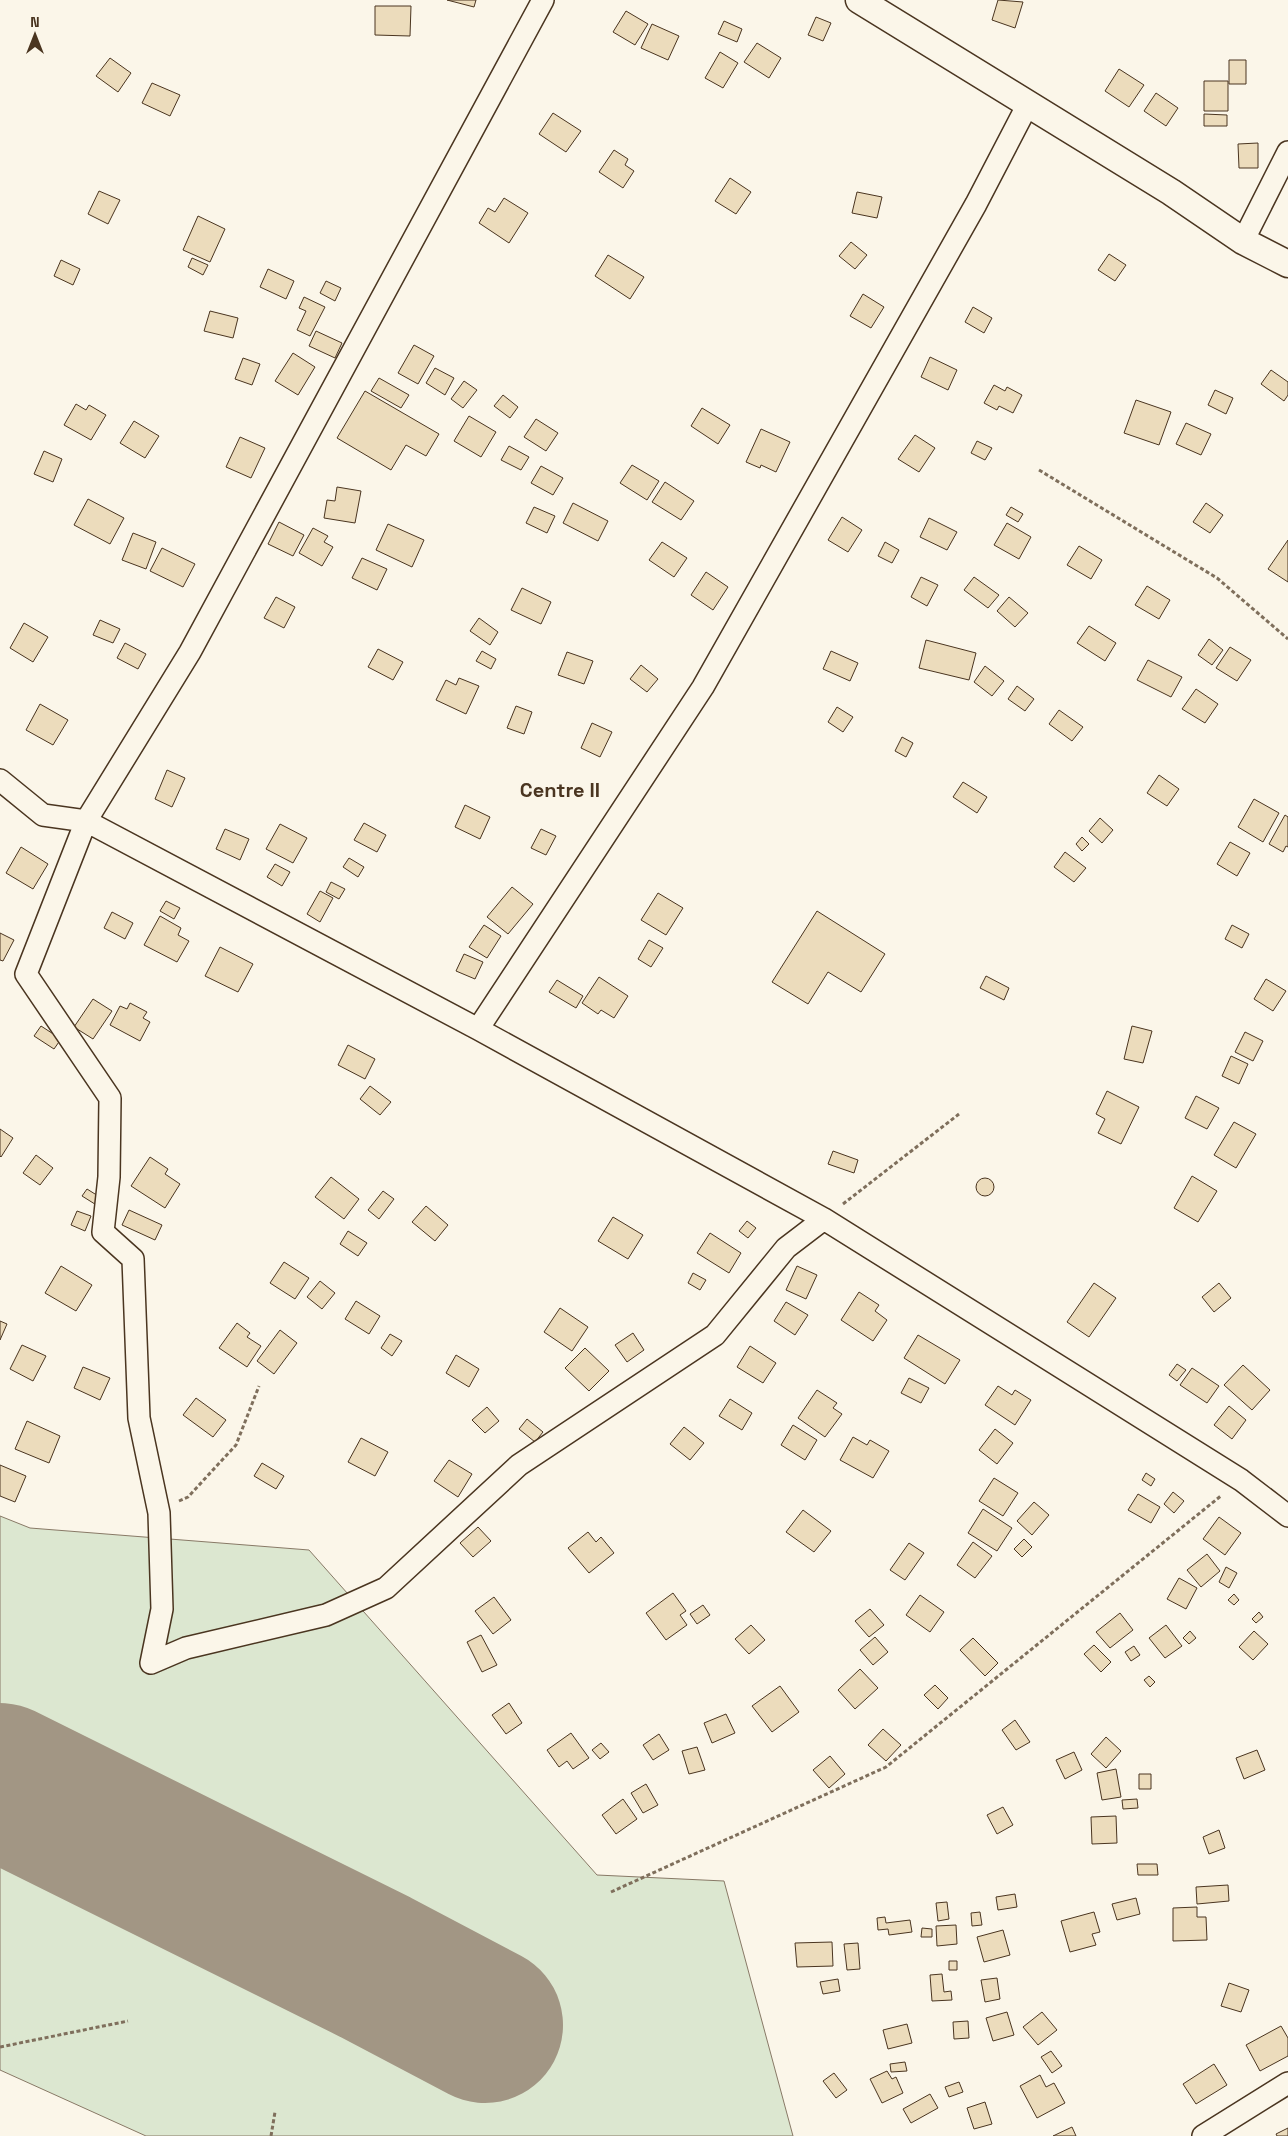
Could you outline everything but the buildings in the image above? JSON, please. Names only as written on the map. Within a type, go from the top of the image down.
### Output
[{"type":"street","points":[[543,0],[190,652],[86,821],[26,974],[110,1098],[109,1177],[103,1232],[133,1259],[139,1418],[159,1513],[162,1609],[151,1663],[186,1648],[326,1615],[386,1588],[519,1465],[715,1334],[786,1248],[824,1219]]},
{"type":"street","points":[[859,0],[1171,192],[1243,241],[1288,264]]},
{"type":"street","points":[[478,1029],[703,687],[976,204],[1028,104]]},
{"type":"street","points":[[1243,241],[1288,152]]},
{"type":"street","points":[[0,780],[43,815],[86,821],[478,1029],[824,1219],[1241,1480],[1287,1512]]},
{"type":"street","points":[[1203,2136],[1288,2083]]},
{"type":"path","points":[[1038,470],[1217,578],[1288,640]]},
{"type":"path","points":[[824,1219],[959,1114]]},
{"type":"path","points":[[159,1513],[188,1496],[236,1445],[258,1386]]},
{"type":"path","points":[[611,1892],[886,1767],[1241,1480]]},
{"type":"path","points":[[0,2047],[128,2021]]},
{"type":"path","points":[[271,2136],[276,2112]]},
{"type":"green space","points":[[0,1516],[30,1528],[309,1550],[597,1875],[724,1881],[793,2136],[146,2136],[0,2070]]},
{"type":"runway","points":[[0,1781],[375,1967],[485,2025]]},
{"type":"district","name":"Centre II","points":[[560,790]]}]
